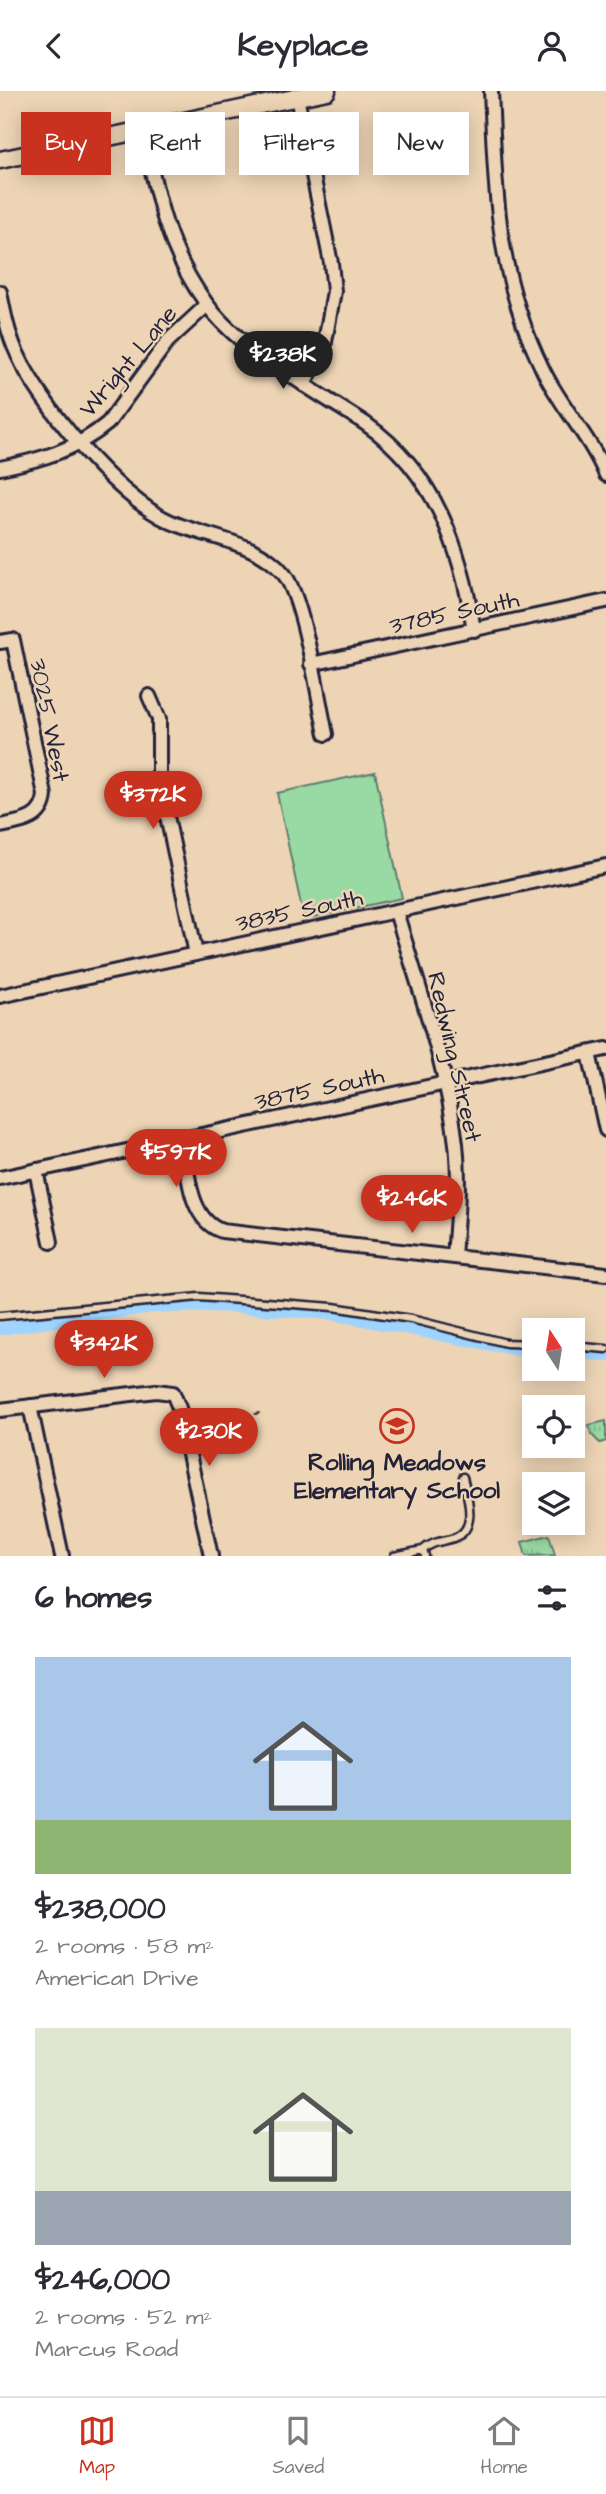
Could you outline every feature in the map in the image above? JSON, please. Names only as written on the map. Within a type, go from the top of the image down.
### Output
[{"type":"street","points":[[225,112],[327,91]]},
{"type":"street","points":[[491,91],[498,223],[517,311],[544,373],[606,475]]},
{"type":"street","points":[[296,97],[331,263],[334,292],[325,342],[304,385]]},
{"type":"street","points":[[0,160],[125,134]]},
{"type":"street","points":[[154,175],[170,241],[206,305],[250,348],[384,439],[431,493],[458,551],[474,629]]},
{"type":"street","points":[[0,292],[18,356],[80,444],[144,507],[171,522],[245,548],[272,563],[293,588],[326,734]]},
{"type":"street","name":"Wright Lane","points":[[0,468],[46,457],[80,444],[107,423],[168,341],[206,305]]},
{"type":"street","name":"3785 South","points":[[311,664],[606,601]]},
{"type":"street","name":"3025 West","points":[[0,826],[31,819],[42,808],[44,789],[6,641]]},
{"type":"street","points":[[149,696],[159,719],[159,778],[196,954]]},
{"type":"street","name":"3835 South","points":[[0,996],[606,866]]},
{"type":"street","name":"Redwing Street","points":[[396,911],[445,1083],[458,1166],[454,1257]]},
{"type":"street","name":"3875 South","points":[[0,1178],[606,1049]]},
{"type":"street","points":[[589,1053],[606,1130]]},
{"type":"street","points":[[182,1139],[197,1207],[205,1222],[216,1229],[606,1274]]},
{"type":"street","points":[[36,1170],[51,1242]]},
{"type":"street","points":[[0,1410],[156,1391],[173,1393],[180,1408],[211,1556]]},
{"type":"street","points":[[30,1406],[62,1556]]},
{"type":"lane","points":[[0,1316],[199,1297],[333,1307],[411,1319],[506,1342],[522,1343]]},
{"type":"lane","points":[[585,1347],[606,1349]]},
{"type":"lane","points":[[394,1556],[424,1553],[430,1543],[457,1537],[467,1525],[470,1512],[463,1477]]},
{"type":"path","points":[[195,1427],[261,1413]]},
{"type":"green space","points":[[375,772],[402,898],[304,919],[277,793]]},
{"type":"green space","points":[[606,1421],[606,1441],[600,1443],[591,1434],[589,1425]]},
{"type":"green space","points":[[549,1535],[555,1555],[526,1556],[522,1542]]},
{"type":"waterway","points":[[0,1329],[151,1307],[223,1306],[332,1314],[522,1351]]},
{"type":"waterway","points":[[585,1354],[606,1355]]},
{"type":"place","name":"Rolling Meadows Elementary School","points":[[397,1426]]}]
